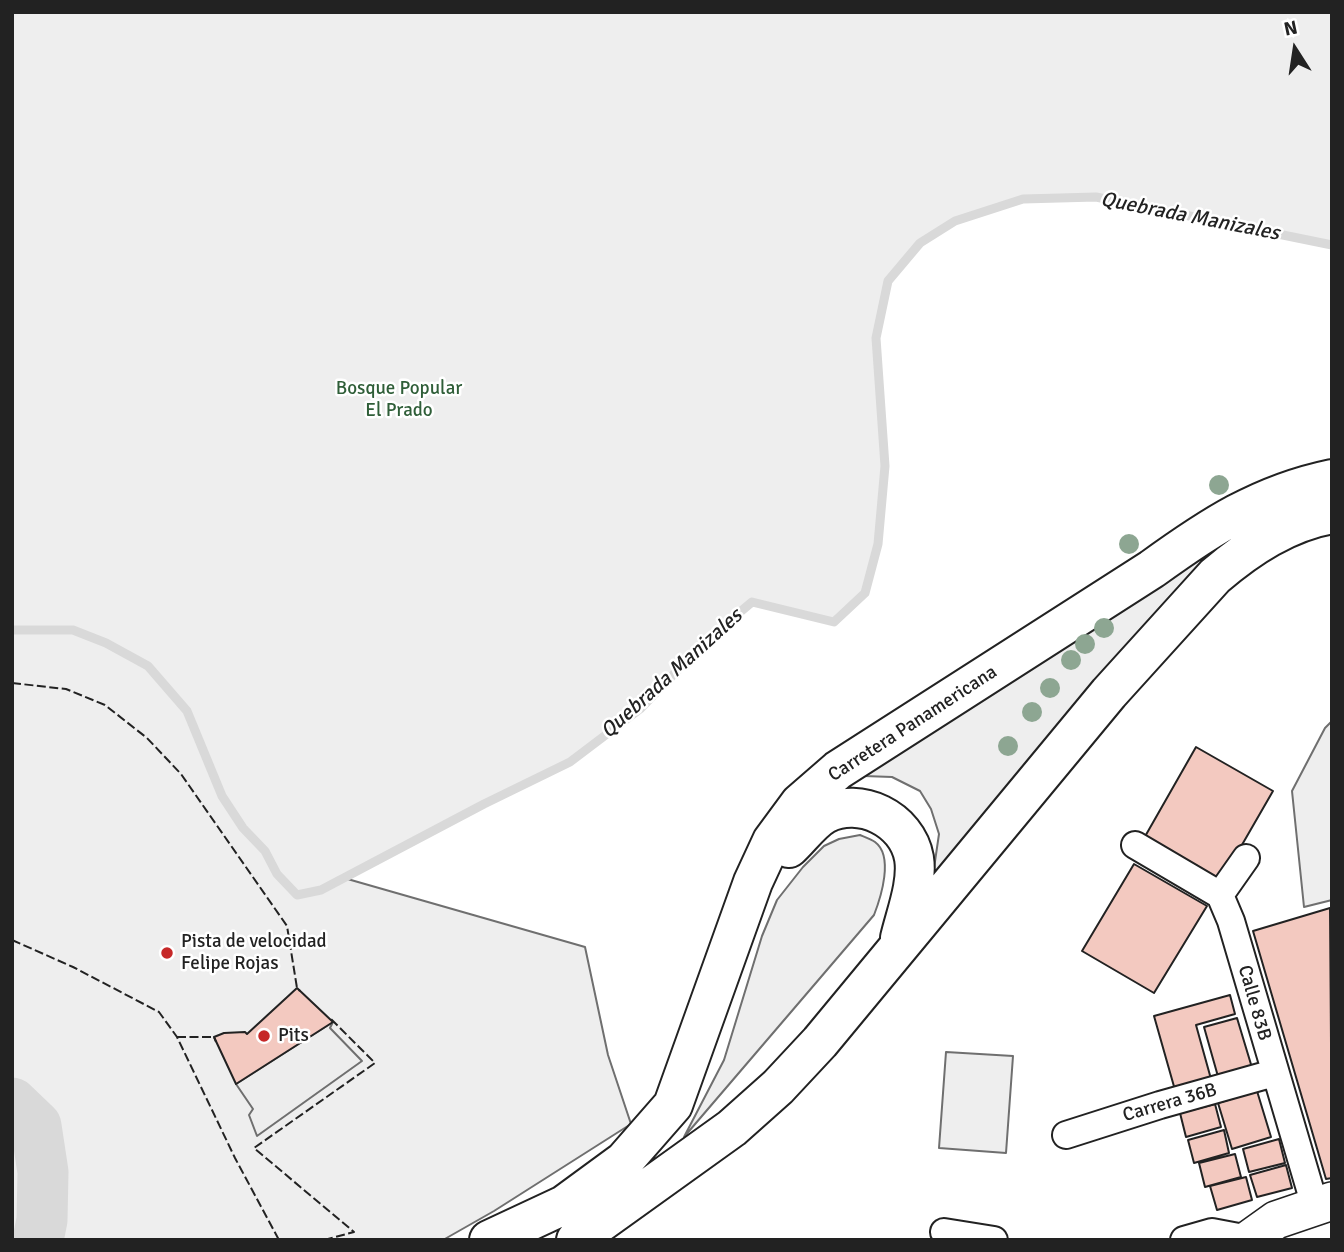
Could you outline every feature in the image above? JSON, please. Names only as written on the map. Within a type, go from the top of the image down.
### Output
[{"type":"highway","name":"Carretera Panamericana","points":[[489,1240],[564,1205],[624,1161],[673,1105],[752,882],[772,841],[800,803],[838,770],[1152,569],[1201,533],[1268,497],[1332,479]]},
{"type":"highway","points":[[576,1240],[741,1120],[820,1042],[1109,693],[1215,576],[1234,559],[1267,538],[1304,521],[1332,514]]},
{"type":"highway","points":[[752,882],[824,815],[850,808],[877,812],[894,823],[907,840],[914,858],[913,884],[898,947]]},
{"type":"street","points":[[1135,845],[1220,895],[1246,858]]},
{"type":"street","name":"Calle 83B","points":[[1220,895],[1231,921],[1274,1073],[1323,1203]]},
{"type":"street","name":"Carrera 36B","points":[[1066,1135],[1274,1073]]},
{"type":"street","points":[[1184,1240],[1212,1232],[1249,1239],[1276,1220],[1323,1203]]},
{"type":"street","points":[[944,1233],[994,1240]]},
{"type":"green space","name":"Bosque Popular El Prado","points":[[12,12],[1332,12],[1332,245],[1096,197],[1023,199],[955,221],[920,243],[888,281],[876,338],[885,466],[878,544],[865,593],[834,622],[752,603],[708,639],[640,709],[570,762],[344,878],[585,947],[608,1055],[631,1124],[494,1211],[443,1240],[12,1240]]},
{"type":"green space","points":[[1237,530],[1236,539],[1195,570],[933,875],[939,834],[931,809],[920,791],[892,777],[864,776]]},
{"type":"green space","points":[[1332,721],[1332,900],[1304,907],[1292,791],[1325,728]]},
{"type":"green space","points":[[860,835],[875,842],[884,857],[884,877],[874,915],[684,1137],[724,1060],[762,936],[777,900],[824,846],[839,839]]},
{"type":"green space","points":[[946,1052],[1013,1056],[1006,1153],[939,1148]]},
{"type":"shaded area","points":[[333,1022],[330,1028],[362,1061],[257,1136],[249,1115],[253,1109],[236,1084]]},
{"type":"building","points":[[1196,747],[1273,791],[1220,883],[1143,840]]},
{"type":"building","points":[[1134,864],[1207,906],[1154,993],[1082,951]]},
{"type":"building","points":[[1330,908],[1332,1178],[1326,1179],[1253,931]]},
{"type":"building","name":"Pits","points":[[297,988],[333,1022],[236,1084],[214,1037],[224,1033],[247,1034]]},
{"type":"building","points":[[1230,995],[1235,1014],[1196,1025],[1211,1079],[1175,1090],[1154,1016]]},
{"type":"building","points":[[1237,1018],[1253,1071],[1219,1080],[1204,1027]]},
{"type":"building","points":[[1257,1091],[1271,1137],[1232,1149],[1218,1103]]},
{"type":"building","points":[[1215,1104],[1221,1127],[1186,1137],[1180,1113]]},
{"type":"building","points":[[1224,1130],[1229,1153],[1194,1163],[1188,1140]]},
{"type":"building","points":[[1279,1139],[1285,1163],[1249,1172],[1243,1149]]},
{"type":"building","points":[[1235,1154],[1241,1177],[1205,1187],[1199,1163]]},
{"type":"building","points":[[1286,1165],[1292,1188],[1257,1197],[1250,1175]]},
{"type":"building","points":[[1246,1177],[1252,1200],[1217,1210],[1210,1186]]},
{"type":"waterway","name":"Quebrada Manizales","points":[[12,630],[73,630],[106,643],[148,666],[187,711],[222,796],[243,828],[265,851],[277,874],[297,895],[321,890],[570,762],[640,709],[708,639],[752,602],[834,622],[865,593],[878,544],[885,466],[876,338],[888,281],[920,243],[955,221],[1023,199],[1096,197],[1332,245]]},
{"type":"waterway","points":[[12,1103],[36,1126],[43,1172],[42,1220],[38,1240]]},
{"type":"fence","points":[[12,683],[66,689],[105,705],[147,738],[181,774],[287,926],[297,988],[300,991]]},
{"type":"fence","points":[[12,940],[73,967],[159,1012],[177,1037],[235,1158],[279,1240]]},
{"type":"fence","points":[[324,1240],[354,1232],[254,1148],[375,1063],[331,1019]]},
{"type":"fence","points":[[177,1037],[214,1037],[216,1042]]},
{"type":"place","name":"Pista de velocidad Felipe Rojas","points":[[167,953]]},
{"type":"place","name":"Pits","points":[[264,1036]]}]
